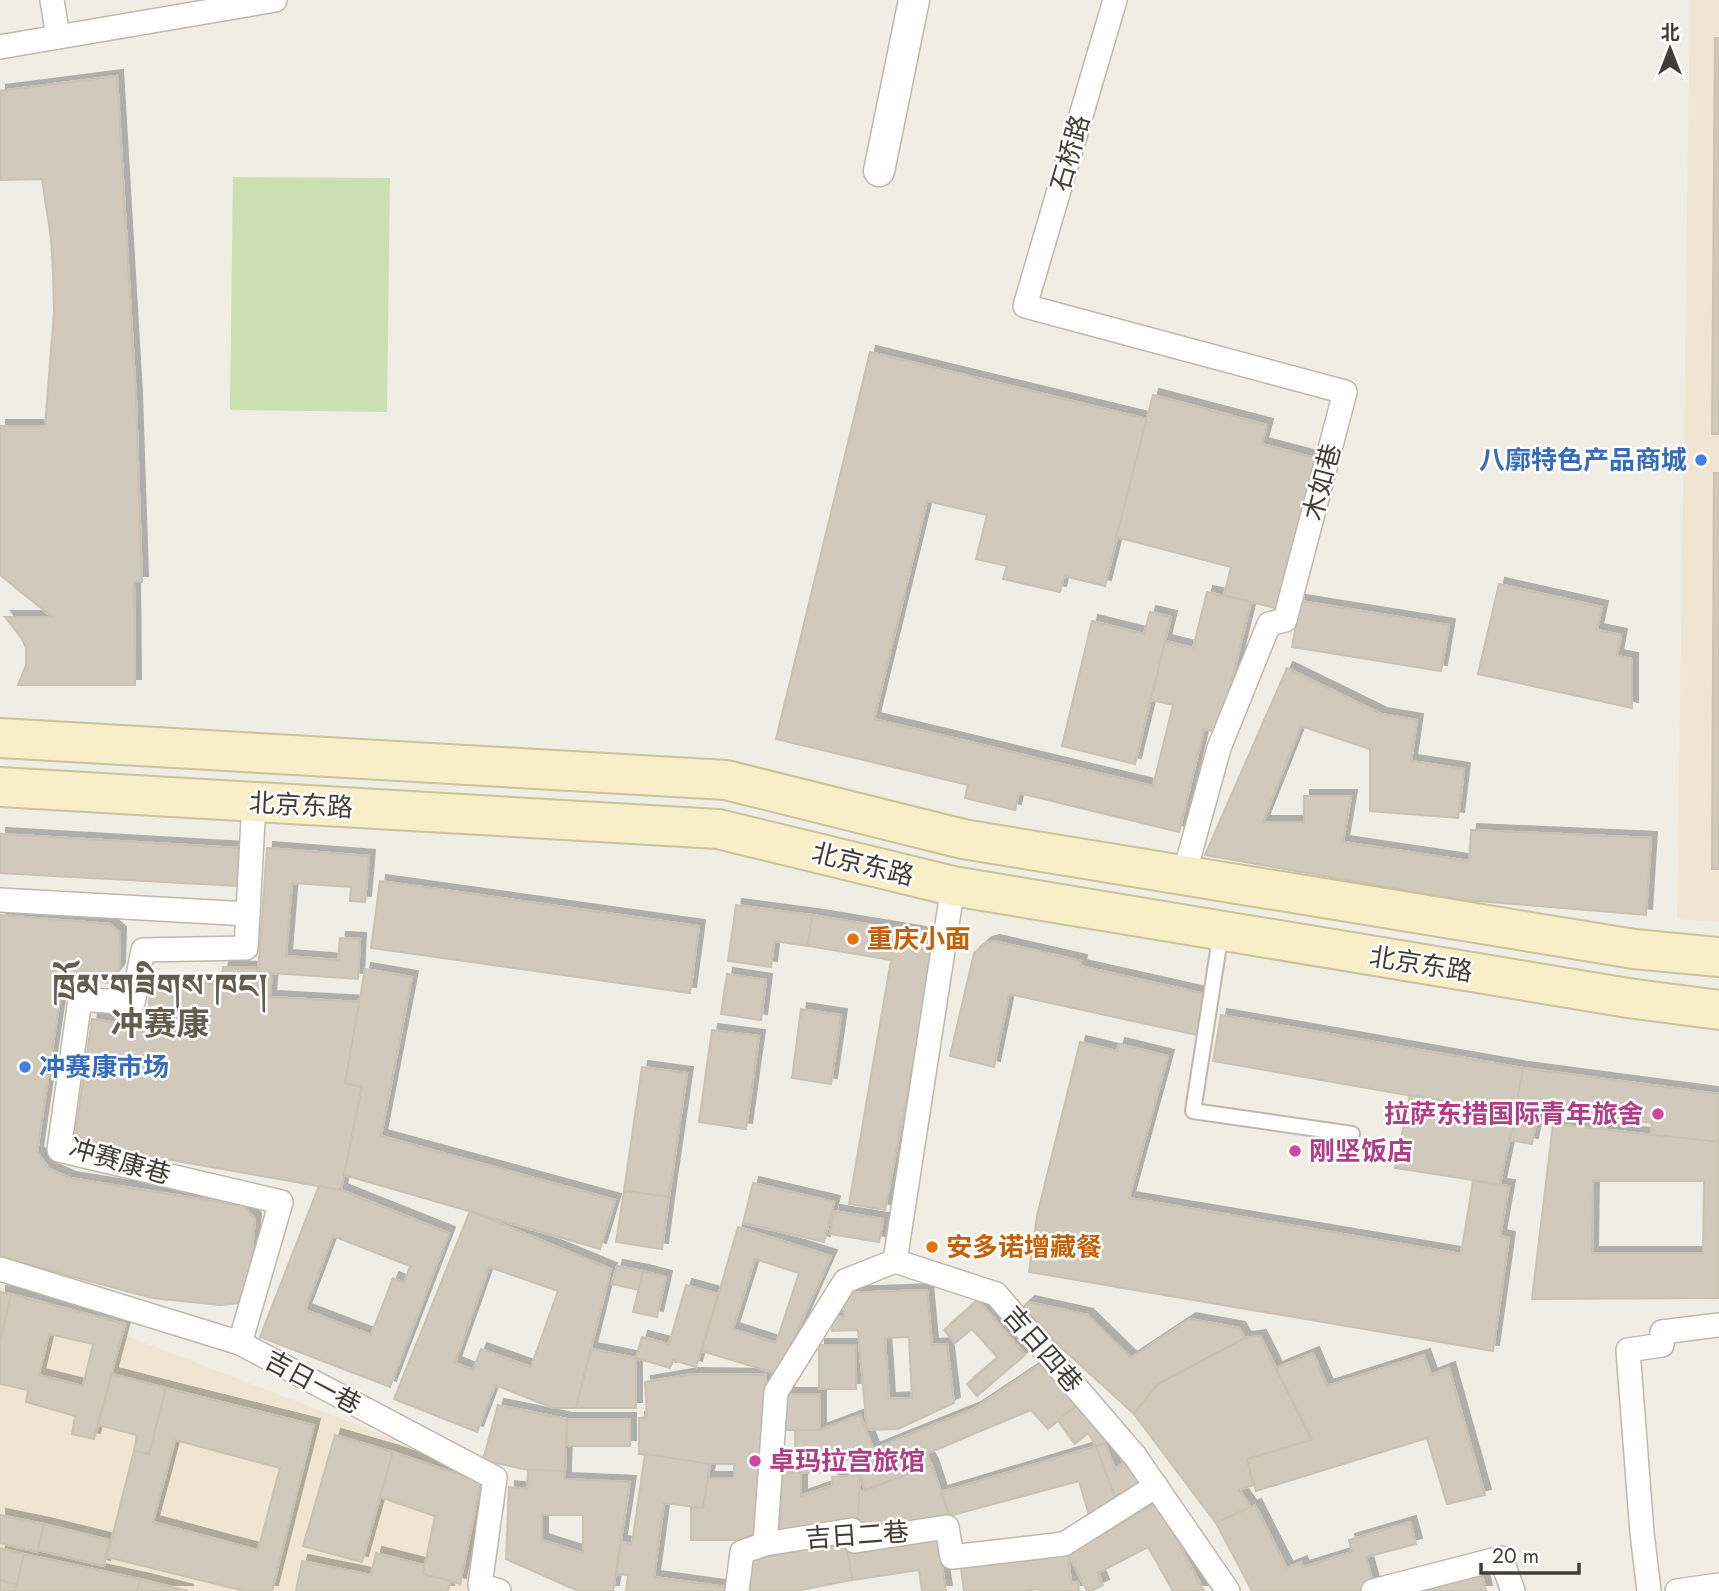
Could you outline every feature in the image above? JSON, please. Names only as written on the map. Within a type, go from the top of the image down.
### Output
[{"type":"main road","name":"北京东路","points":[[0,738],[726,780],[963,839],[1634,949],[1719,957]]},
{"type":"main road","name":"北京东路","points":[[0,787],[718,829],[953,886],[1628,998],[1719,1010]]},
{"type":"street","points":[[52,0],[58,37]]},
{"type":"street","points":[[0,47],[275,0]]},
{"type":"street","points":[[879,171],[915,0]]},
{"type":"street","name":"石桥路","points":[[1025,306],[1115,0]]},
{"type":"street","name":"木如巷","points":[[1025,306],[1345,392],[1285,620],[1269,624],[1219,748],[1184,875]]},
{"type":"street","name":"冲赛康巷","points":[[240,1343],[281,1202],[59,1150],[80,999],[133,1003],[143,950],[246,948],[254,802]]},
{"type":"street","points":[[737,1591],[742,1552],[765,1545],[776,1392],[845,1281],[895,1261],[953,886]]},
{"type":"street","points":[[0,900],[248,914]]},
{"type":"street","name":"吉日四巷","points":[[895,1261],[996,1294],[1135,1455],[1228,1591]]},
{"type":"street","name":"吉日一巷","points":[[0,1269],[240,1343],[495,1478],[481,1589]]},
{"type":"street","points":[[1649,1591],[1628,1350],[1662,1345],[1662,1332],[1719,1325]]},
{"type":"street","name":"吉日二巷","points":[[765,1545],[852,1530],[855,1541],[947,1527],[952,1558],[1064,1544],[1156,1486]]},
{"type":"street","points":[[1373,1591],[1501,1558],[1513,1591]]},
{"type":"street","points":[[1677,1591],[1719,1585]]},
{"type":"lane","points":[[1221,931],[1193,1111],[1352,1134]]},
{"type":"shaded area","name":"八廓特色产品商城","points":[[1690,0],[1719,0],[1719,922],[1677,919]]},
{"type":"shaded area","points":[[0,1287],[495,1478],[480,1585],[499,1591],[0,1591]]},
{"type":"green space","points":[[233,177],[390,178],[387,412],[230,410]]},
{"type":"building","points":[[1715,38],[1719,38],[1719,434],[1712,434]]},
{"type":"building","points":[[117,76],[136,399],[142,582],[134,582],[135,685],[18,685],[26,665],[26,648],[5,617],[52,617],[0,575],[0,426],[45,426],[54,313],[53,271],[42,179],[0,180],[0,91]]},
{"type":"building","points":[[870,352],[1147,419],[1105,586],[1064,576],[1060,592],[1003,579],[1007,566],[976,559],[987,515],[927,501],[874,719],[1153,786],[1173,705],[1151,700],[1165,641],[1193,648],[1207,592],[1251,602],[1219,733],[1204,729],[1179,832],[1019,793],[1015,810],[965,798],[968,785],[776,739]]},
{"type":"building","points":[[1153,395],[1267,425],[1262,444],[1319,459],[1279,609],[1224,595],[1231,567],[1116,537]]},
{"type":"building","points":[[1714,473],[1719,473],[1719,869],[1712,869]]},
{"type":"building","points":[[1499,584],[1602,607],[1597,630],[1621,635],[1617,656],[1632,659],[1632,708],[1478,674]]},
{"type":"building","points":[[1300,601],[1449,625],[1441,671],[1292,647]]},
{"type":"building","points":[[1150,612],[1171,617],[1135,764],[1062,746],[1092,621],[1144,634]]},
{"type":"building","points":[[1287,668],[1381,714],[1417,720],[1411,761],[1464,769],[1458,818],[1370,811],[1370,749],[1301,726],[1263,822],[1304,822],[1304,796],[1351,796],[1343,842],[1469,861],[1471,830],[1651,838],[1646,915],[1454,899],[1205,855]]},
{"type":"building","points":[[0,834],[239,848],[237,886],[0,873]]},
{"type":"building","points":[[267,848],[369,856],[365,902],[350,901],[351,887],[292,883],[286,956],[338,960],[340,938],[360,939],[358,979],[258,972]]},
{"type":"building","points":[[380,881],[699,926],[690,993],[371,948]]},
{"type":"building","points":[[736,905],[812,915],[808,946],[774,941],[771,967],[728,961]]},
{"type":"building","name":"冲赛康市场","points":[[0,915],[110,924],[120,933],[119,969],[108,983],[63,978],[37,1152],[49,1169],[70,1178],[243,1206],[255,1219],[248,1293],[241,1303],[220,1305],[152,1298],[0,1257]]},
{"type":"building","points":[[812,915],[920,933],[934,952],[885,1210],[849,1204],[891,960],[808,946]]},
{"type":"building","points":[[994,941],[1081,961],[1080,966],[1205,994],[1197,1035],[1009,994],[994,1067],[950,1056],[974,953],[986,943]]},
{"type":"building","points":[[223,967],[258,968],[258,972],[272,973],[270,997],[360,1002],[345,1083],[362,1087],[341,1190],[74,1143],[92,1019],[147,1028],[151,981],[221,984]]},
{"type":"building","points":[[365,969],[412,977],[381,1136],[615,1200],[600,1249],[344,1175],[362,1087],[345,1083]]},
{"type":"building","points":[[727,974],[766,980],[761,1020],[721,1014]]},
{"type":"building","points":[[801,1009],[841,1015],[831,1084],[792,1078]]},
{"type":"building","points":[[1221,1015],[1523,1068],[1515,1114],[1213,1061]]},
{"type":"building","points":[[712,1030],[759,1036],[746,1129],[699,1122]]},
{"type":"building","points":[[1080,1042],[1117,1051],[1119,1044],[1168,1056],[1129,1198],[1461,1254],[1473,1181],[1509,1186],[1500,1236],[1509,1238],[1493,1351],[1029,1272],[1037,1216]]},
{"type":"building","points":[[642,1067],[687,1073],[669,1197],[624,1191]]},
{"type":"building","points":[[1523,1068],[1719,1094],[1719,1142],[1651,1135],[1652,1123],[1539,1107],[1532,1144],[1510,1140]]},
{"type":"building","points":[[1410,1095],[1515,1114],[1500,1184],[1395,1168]]},
{"type":"building","points":[[1553,1124],[1719,1142],[1719,1298],[1532,1299]],"holes":[[[1593,1181],[1704,1181],[1703,1253],[1592,1253]]]},
{"type":"building","points":[[753,1183],[834,1202],[824,1242],[743,1223]]},
{"type":"building","points":[[319,1186],[341,1190],[449,1233],[390,1387],[260,1337]],"holes":[[[333,1236],[410,1266],[404,1283],[393,1278],[371,1335],[305,1310]]]},
{"type":"building","points":[[624,1191],[669,1197],[662,1249],[616,1242]]},
{"type":"building","points":[[470,1211],[611,1269],[576,1408],[553,1408],[495,1385],[477,1432],[394,1399]],"holes":[[[489,1267],[558,1291],[531,1367],[481,1349],[473,1370],[455,1363]]]},
{"type":"building","points":[[834,1211],[883,1219],[879,1242],[830,1234]]},
{"type":"building","points":[[738,1227],[831,1256],[778,1374],[702,1351]],"holes":[[[755,1259],[799,1273],[776,1343],[733,1329]]]},
{"type":"building","points":[[617,1266],[643,1271],[639,1290],[612,1284]]},
{"type":"building","points":[[643,1271],[666,1277],[657,1317],[633,1312]]},
{"type":"building","points":[[686,1285],[718,1294],[696,1367],[673,1360],[670,1368],[636,1358],[642,1337],[669,1344]]},
{"type":"building","points":[[927,1290],[932,1345],[947,1344],[954,1403],[898,1429],[867,1430],[858,1330],[832,1331],[831,1317],[844,1316],[845,1293]],"holes":[[[909,1337],[912,1398],[889,1399],[885,1338]]]},
{"type":"building","points":[[0,1292],[11,1294],[0,1342]]},
{"type":"building","points":[[11,1294],[125,1324],[94,1439],[72,1434],[75,1416],[26,1402],[28,1390],[0,1384],[0,1342]],"holes":[[[49,1334],[93,1344],[83,1386],[39,1375]]]},
{"type":"building","points":[[978,1300],[1025,1355],[977,1396],[967,1384],[998,1358],[972,1329],[955,1343],[944,1330]]},
{"type":"building","points":[[1029,1302],[1087,1315],[1131,1358],[1190,1319],[1239,1328],[1245,1338],[1158,1384],[1134,1414],[1020,1310]]},
{"type":"building","points":[[1260,1336],[1312,1440],[1247,1459],[1253,1485],[1239,1490],[1251,1507],[1216,1523],[1134,1414],[1158,1384],[1245,1338]]},
{"type":"building","points":[[819,1345],[856,1345],[856,1389],[819,1389]]},
{"type":"building","points":[[591,1349],[636,1358],[636,1408],[576,1408]]},
{"type":"building","points":[[1313,1353],[1327,1386],[1424,1355],[1431,1375],[1449,1368],[1485,1495],[1447,1504],[1427,1438],[1256,1491],[1247,1459],[1312,1440],[1276,1368]]},
{"type":"building","points":[[1041,1364],[1078,1404],[1048,1429],[1031,1410],[926,1454],[932,1465],[865,1490],[853,1457],[975,1408]]},
{"type":"building","points":[[112,1374],[166,1388],[149,1454],[134,1451],[137,1435],[98,1425]]},
{"type":"building","points":[[692,1374],[766,1375],[760,1540],[691,1540],[691,1507],[703,1508],[707,1478],[734,1478],[734,1464],[710,1464],[639,1454],[639,1418],[647,1417],[645,1382]]},
{"type":"building","points":[[166,1388],[314,1425],[272,1591],[244,1591],[107,1557],[134,1451],[149,1454]],"holes":[[[175,1440],[280,1468],[258,1550],[153,1522]]]},
{"type":"building","points":[[783,1394],[820,1394],[820,1430],[783,1430]]},
{"type":"building","points":[[1078,1404],[1105,1443],[1096,1446],[1088,1433],[1075,1444],[1058,1421]]},
{"type":"building","points":[[498,1405],[567,1419],[565,1471],[528,1470],[483,1460]]},
{"type":"building","points":[[860,1415],[873,1448],[819,1473],[801,1473],[801,1448],[795,1448],[795,1430],[820,1430]]},
{"type":"building","points":[[567,1419],[630,1419],[630,1446],[567,1446]]},
{"type":"building","points":[[335,1435],[393,1452],[362,1562],[303,1546]]},
{"type":"building","points":[[1105,1443],[1115,1469],[1125,1461],[1142,1480],[1116,1500],[1096,1446]]},
{"type":"building","points":[[1096,1446],[1116,1500],[1089,1515],[1079,1481],[949,1516],[942,1492]]},
{"type":"building","points":[[393,1452],[481,1482],[460,1584],[423,1574],[435,1516],[380,1497]]},
{"type":"building","points":[[645,1454],[710,1464],[703,1508],[664,1503],[654,1577],[727,1587],[726,1591],[626,1591],[628,1575],[616,1574],[621,1542],[632,1544]]},
{"type":"building","points":[[932,1465],[949,1516],[864,1536],[858,1521],[859,1493]]},
{"type":"building","points":[[528,1470],[565,1471],[565,1479],[630,1482],[613,1591],[578,1591],[506,1559],[509,1487],[527,1489]],"holes":[[[542,1515],[583,1515],[583,1553],[542,1540]]]},
{"type":"building","points":[[781,1473],[801,1473],[801,1496],[833,1485],[832,1477],[860,1475],[858,1521],[780,1536]]},
{"type":"building","points":[[1157,1503],[1204,1591],[1173,1591],[1148,1547],[1098,1573],[1103,1585],[1087,1591],[1068,1554]]},
{"type":"building","points":[[1255,1505],[1287,1568],[1301,1562],[1303,1567],[1352,1552],[1349,1540],[1410,1522],[1416,1544],[1366,1557],[1374,1587],[1359,1591],[1252,1591],[1216,1523]]},
{"type":"building","points":[[0,1515],[44,1524],[37,1552],[0,1543]]},
{"type":"building","points":[[44,1524],[109,1540],[104,1566],[38,1550]]},
{"type":"building","points":[[937,1535],[946,1591],[922,1591],[919,1570],[852,1580],[847,1548]]},
{"type":"building","points":[[844,1541],[852,1580],[796,1591],[748,1591],[749,1560]]},
{"type":"building","points":[[0,1548],[24,1554],[17,1584],[0,1581]]},
{"type":"building","points":[[376,1553],[424,1565],[423,1574],[450,1581],[448,1591],[296,1591],[302,1561],[371,1575]]},
{"type":"building","points":[[24,1554],[140,1579],[137,1591],[15,1591]]},
{"type":"building","points":[[1068,1554],[1071,1583],[1078,1582],[1079,1591],[964,1591],[961,1568]]},
{"type":"building","points":[[1480,1567],[1486,1591],[1387,1591]]},
{"type":"building","points":[[140,1579],[188,1591],[137,1591]]},
{"type":"building","points":[[0,1581],[17,1584],[15,1591],[0,1591]]},
{"type":"place","name":"八廓特色产品商城","points":[[1701,460]]},
{"type":"place","name":"重庆小面","points":[[853,939]]},
{"type":"place","name":"冲赛康市场","points":[[25,1067]]},
{"type":"place","name":"拉萨东措国际青年旅舍","points":[[1658,1114]]},
{"type":"place","name":"刚坚饭店","points":[[1295,1151]]},
{"type":"place","name":"安多诺增藏餐","points":[[932,1247]]},
{"type":"place","name":"卓玛拉宫旅馆","points":[[755,1461]]},
{"type":"district","name":"ཁྲོམ་གཟིགས་ཁང། 冲赛康","points":[[160,1004]]}]
